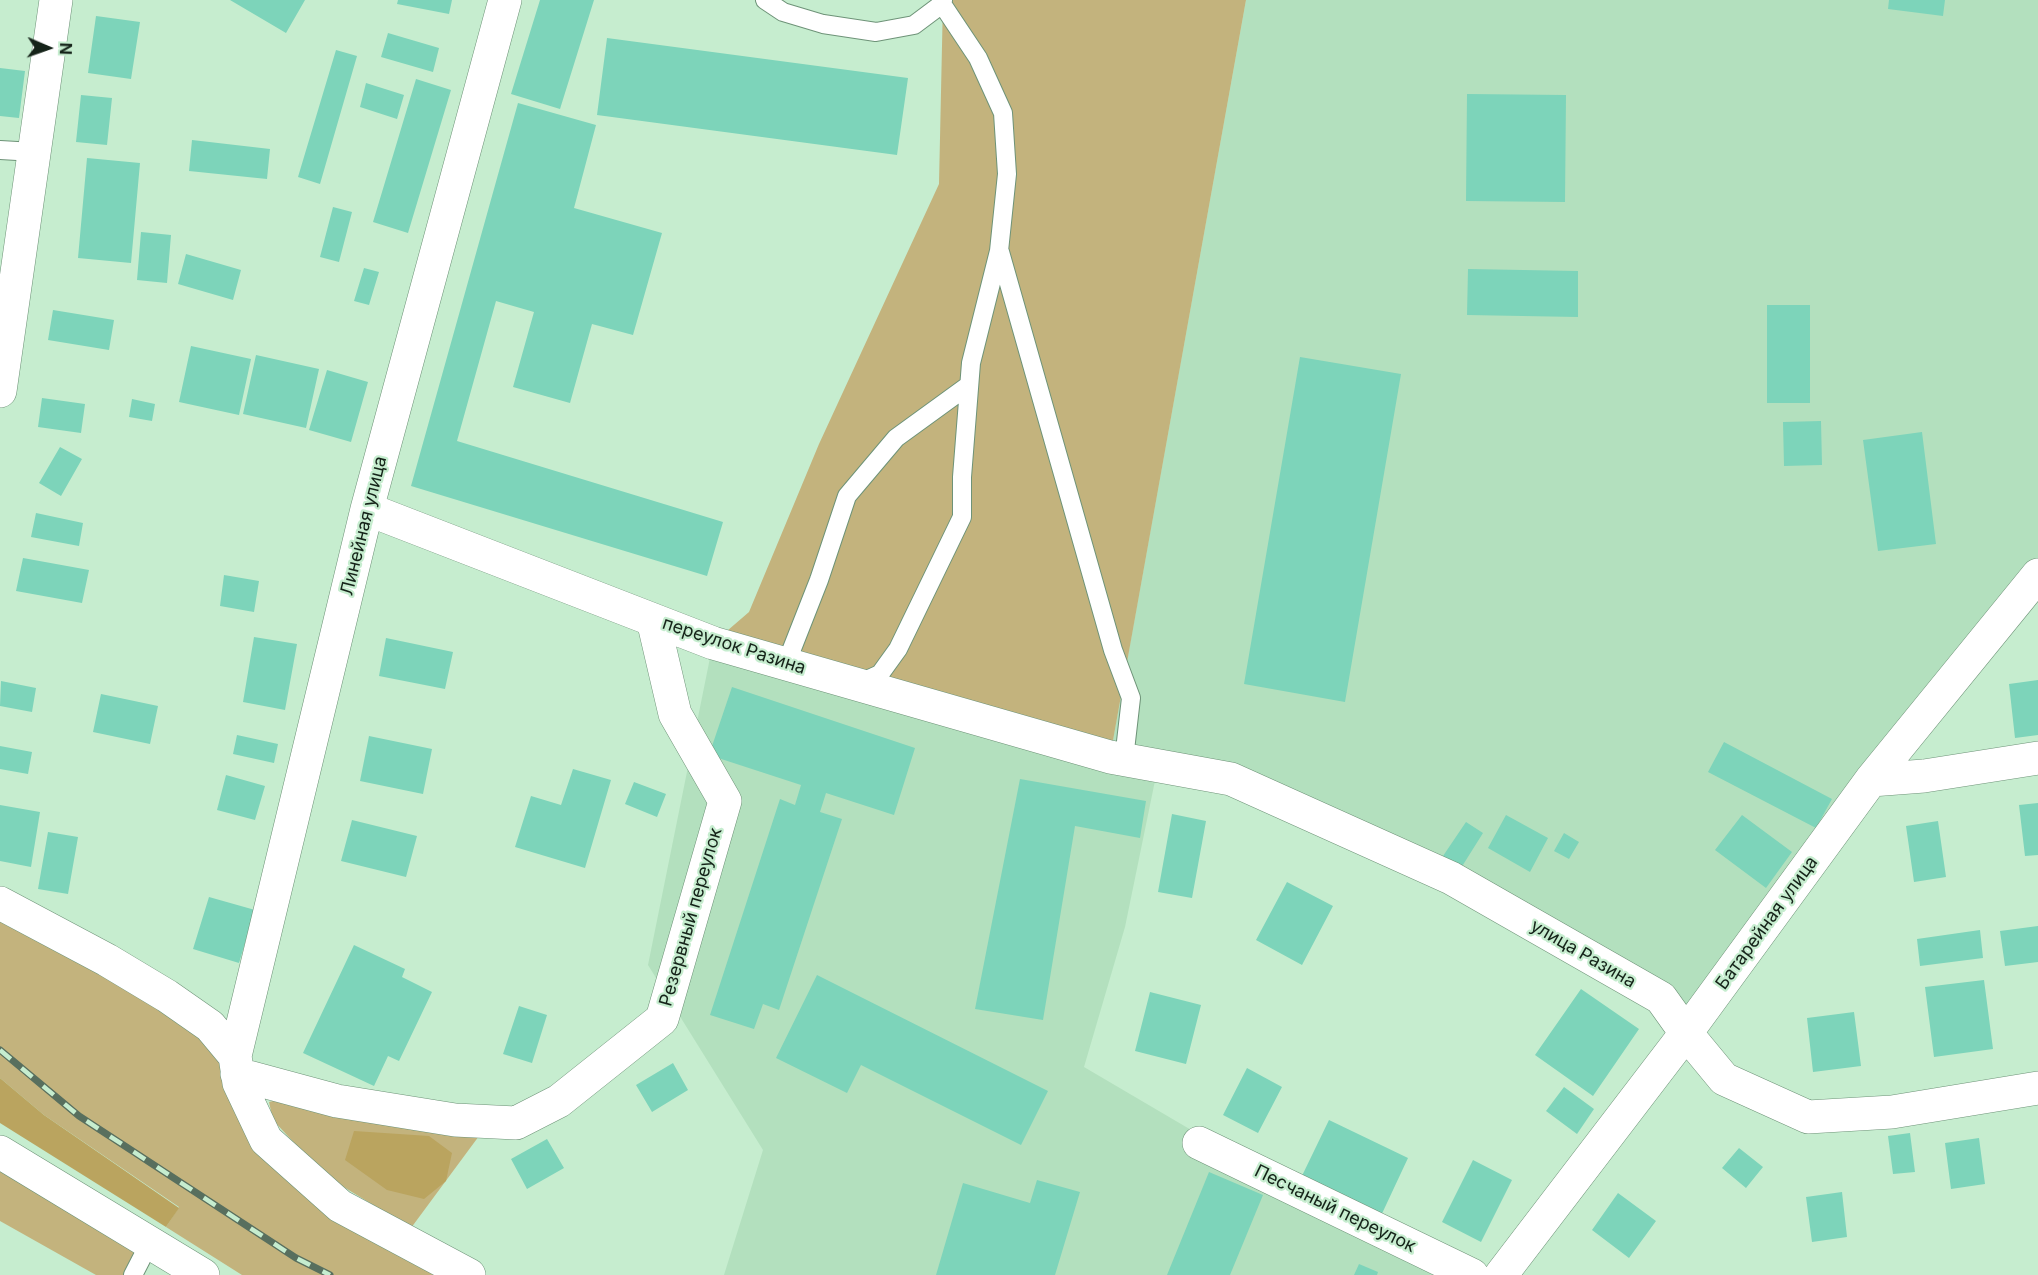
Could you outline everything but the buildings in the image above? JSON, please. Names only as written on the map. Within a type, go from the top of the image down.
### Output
[{"type":"street","points":[[0,391],[56,0]]},
{"type":"street","name":"Линейная улица","points":[[236,1065],[367,509],[505,0]]},
{"type":"street","name":"переулок Разина","points":[[367,509],[713,643],[1117,758]]},
{"type":"street","name":"Батарейная улица","points":[[1501,1275],[1686,1033],[1871,780],[2038,574]]},
{"type":"street","name":"Резервный переулок","points":[[236,1065],[337,1101],[455,1120],[516,1123],[559,1101],[662,1019],[725,801],[675,714],[653,620]]},
{"type":"street","name":"улица Разина","points":[[1117,758],[1231,779],[1451,878],[1661,998],[1724,1079],[1808,1117],[1892,1112],[2038,1088]]},
{"type":"street","points":[[1871,780],[1924,776],[2038,758]]},
{"type":"street","points":[[0,903],[107,960],[167,996],[210,1026],[236,1065],[239,1083],[266,1140],[340,1206],[469,1275]]},
{"type":"street","name":"Песчаный переулок","points":[[1199,1143],[1472,1275]]},
{"type":"street","points":[[0,1152],[203,1275]]},
{"type":"lane","points":[[765,0],[783,12],[823,24],[876,32],[914,25],[943,2],[978,58],[1003,113],[1007,174],[999,251],[971,363],[962,477],[962,517],[898,649],[880,675],[857,684]]},
{"type":"lane","points":[[0,150],[34,152]]},
{"type":"lane","points":[[999,251],[1113,650],[1131,698],[1117,758]]},
{"type":"lane","points":[[786,664],[819,580],[847,496],[896,438],[969,385]]},
{"type":"lane","points":[[133,1275],[150,1242]]},
{"type":"shaded area","points":[[943,0],[1246,0],[1110,757],[713,643],[749,612],[819,444],[939,184]]},
{"type":"shaded area","points":[[1246,0],[2038,0],[2038,575],[1686,1033],[1451,878],[1158,766],[1125,927],[1084,1067],[1438,1275],[724,1275],[763,1150],[648,965],[713,643],[1110,756]]},
{"type":"shaded area","points":[[0,916],[209,1038],[250,1132],[453,1275],[242,1275],[166,1227],[179,1207],[44,1115],[0,1078]]},
{"type":"shaded area","points":[[0,1078],[44,1115],[179,1208],[166,1227],[0,1123]]},
{"type":"shaded area","points":[[281,1099],[479,1136],[411,1228],[324,1175],[273,1120],[269,1102]]},
{"type":"shaded area","points":[[354,1131],[429,1136],[452,1153],[446,1181],[424,1199],[387,1190],[345,1160]]},
{"type":"shaded area","points":[[0,1168],[140,1252],[127,1275],[96,1275],[0,1221]]},
{"type":"railway","points":[[0,1050],[79,1116],[296,1258],[330,1275]]}]
